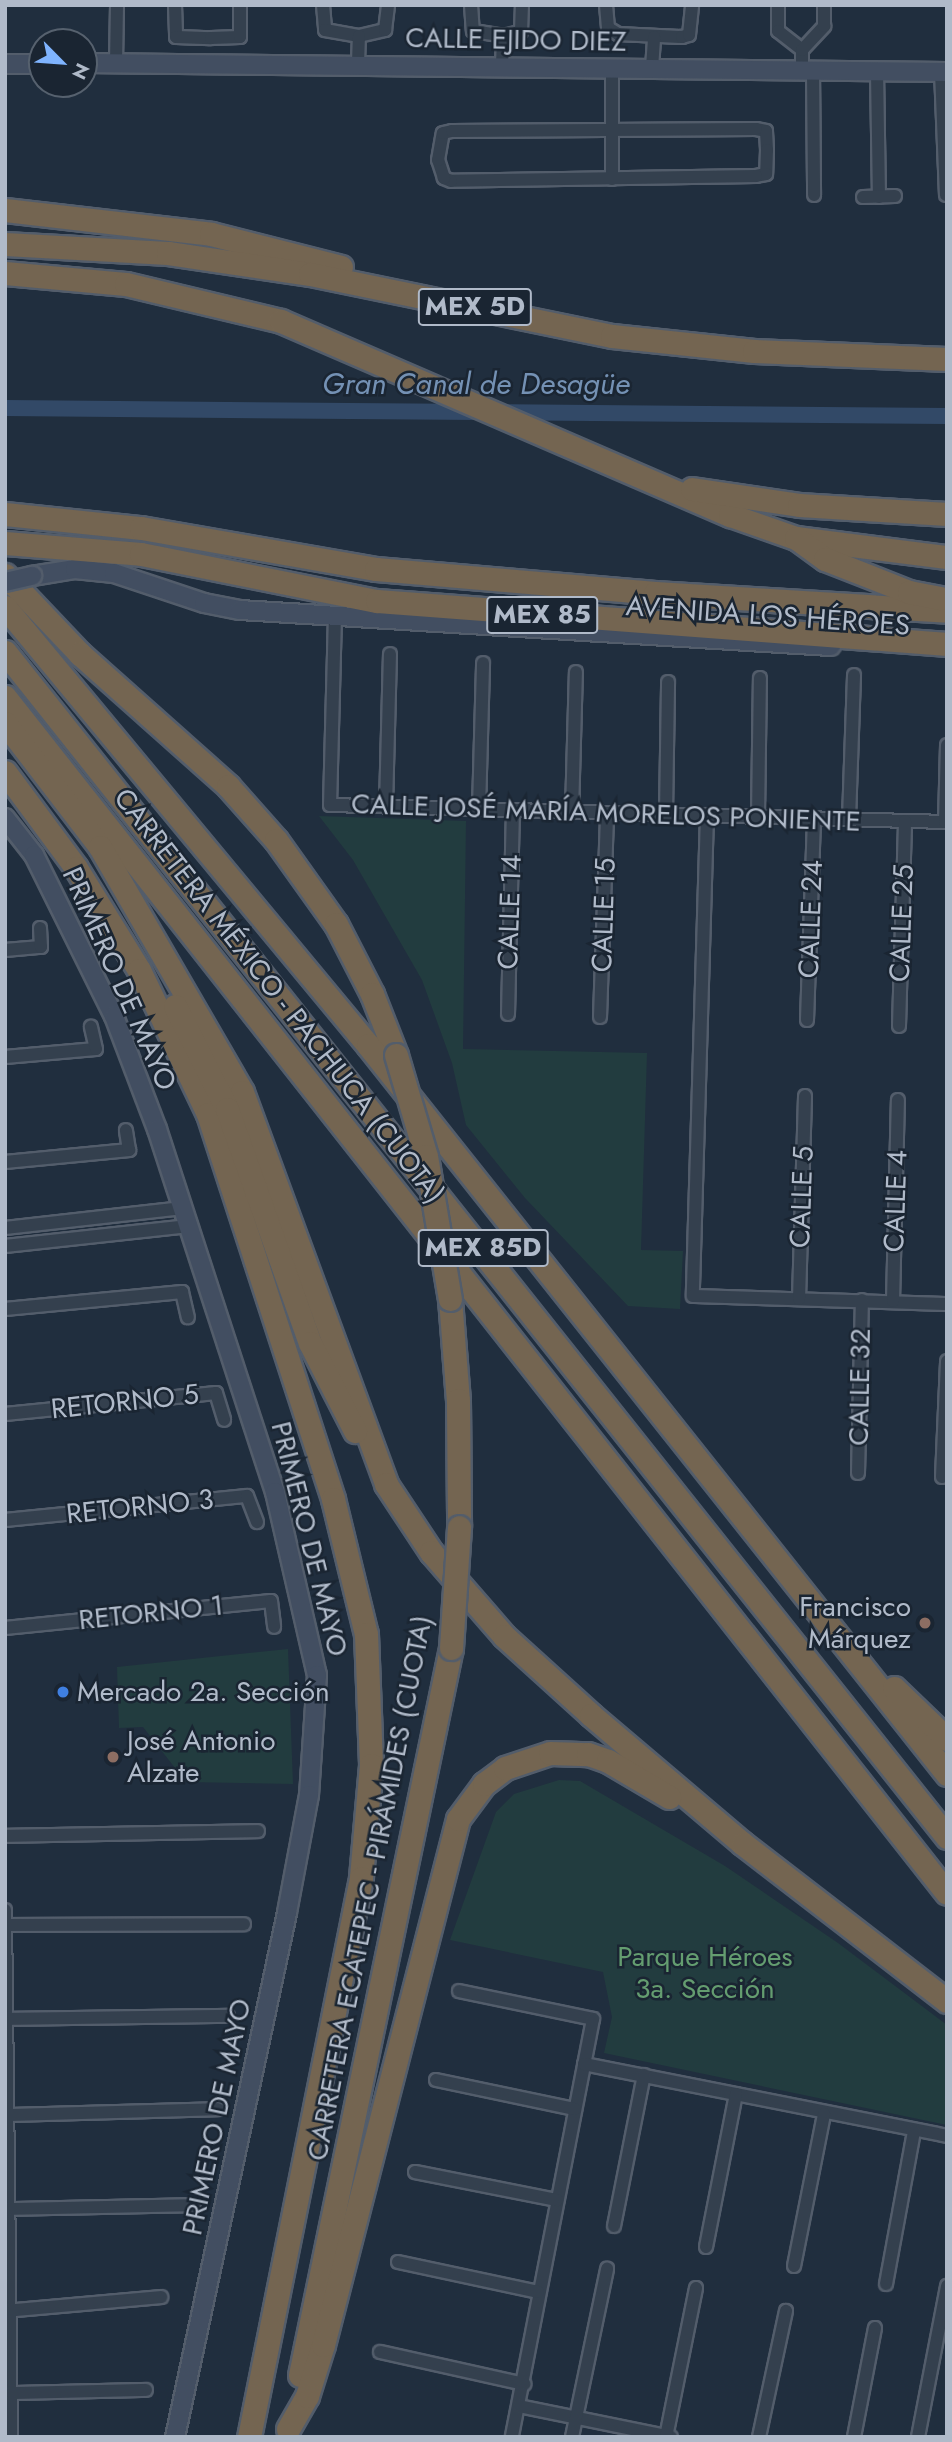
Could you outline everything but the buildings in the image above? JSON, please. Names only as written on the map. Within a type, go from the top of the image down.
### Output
[{"type":"highway","points":[[5,210],[211,234],[312,258],[464,305]]},
{"type":"highway","name":"MEX 5D","points":[[5,244],[168,253],[310,274],[612,336],[754,351],[947,359]]},
{"type":"highway","points":[[5,273],[126,284],[204,300],[281,321],[395,367],[591,455],[796,538],[825,559],[909,592],[947,600]]},
{"type":"highway","points":[[668,485],[799,505],[947,514]]},
{"type":"highway","name":"MEX 85","points":[[5,514],[141,528],[376,569],[655,593],[947,611]]},
{"type":"highway","points":[[796,538],[947,557]]},
{"type":"highway","name":"MEX 85","points":[[5,543],[141,554],[377,601],[947,644]]},
{"type":"highway","name":"CARRETERA ECATEPEC - PIRÁMIDES (CUOTA)","points":[[5,575],[80,654],[220,778],[276,840],[336,924],[372,994],[396,1055],[426,1156],[450,1299],[458,1400],[459,1527],[451,1648],[287,2433]]},
{"type":"highway","points":[[5,607],[368,1045],[947,1773]]},
{"type":"highway","name":"CARRETERA MÉXICO - PACHUCA (CUOTA)","points":[[5,652],[947,1837]]},
{"type":"highway","name":"CARRETERA MÉXICO - PACHUCA (CUOTA)","points":[[5,698],[947,1893]]},
{"type":"highway","points":[[5,723],[100,847],[242,1092],[385,1482]]},
{"type":"highway","points":[[5,756],[101,878],[198,1047],[227,1109],[310,1343],[338,1402],[385,1482],[431,1552],[504,1636],[743,1844],[947,2001]]},
{"type":"highway","name":"CARRETERA ECATEPEC - PIRÁMIDES (CUOTA)","points":[[5,772],[76,868],[139,970],[208,1114],[333,1499],[366,1634],[371,1765],[361,1878],[248,2437]]},
{"type":"highway","points":[[823,1619],[947,1739]]},
{"type":"highway","points":[[287,2433],[307,2396],[323,2345],[451,1838],[469,1804],[484,1784],[520,1761],[550,1753],[588,1754],[625,1769],[743,1844]]},
{"type":"main road","name":"CALLE EJIDO DIEZ","points":[[98,63],[358,63],[944,71]]},
{"type":"main road","points":[[5,64],[28,64]]},
{"type":"main road","name":"AVENIDA LOS HÉROES","points":[[5,582],[75,569],[114,573],[219,607],[947,654]]},
{"type":"main road","name":"PRIMERO DE MAYO","points":[[5,818],[34,855],[114,1016],[183,1208],[275,1492],[317,1675],[309,1795],[175,2437]]},
{"type":"street","points":[[116,63],[117,5]]},
{"type":"street","points":[[175,5],[176,37],[211,38],[240,37],[240,5]]},
{"type":"street","points":[[323,5],[326,30],[359,36],[385,30],[388,5]]},
{"type":"street","points":[[471,5],[473,31],[503,36],[521,32],[522,5]]},
{"type":"street","points":[[606,5],[608,28],[618,34],[654,37],[690,35],[692,5]]},
{"type":"street","points":[[778,5],[778,31],[802,50],[807,70],[814,195]]},
{"type":"street","points":[[802,50],[824,26],[824,5]]},
{"type":"street","points":[[358,63],[359,36]]},
{"type":"street","points":[[502,66],[503,36]]},
{"type":"street","points":[[652,68],[654,37]]},
{"type":"street","points":[[211,38],[211,63]]},
{"type":"street","points":[[612,68],[612,179]]},
{"type":"street","points":[[877,71],[878,197]]},
{"type":"street","points":[[931,195],[946,195],[944,71]]},
{"type":"street","points":[[766,131],[766,174],[612,179],[451,181],[444,178],[439,160],[443,133],[766,131]]},
{"type":"street","points":[[863,197],[895,196]]},
{"type":"street","name":"CALLE JOSÉ MARÍA MORELOS PONIENTE","points":[[335,615],[330,805],[946,822]]},
{"type":"street","points":[[386,806],[390,653]]},
{"type":"street","points":[[479,809],[483,663]]},
{"type":"street","points":[[572,811],[576,672]]},
{"type":"street","points":[[849,819],[854,675]]},
{"type":"street","points":[[758,817],[760,678]]},
{"type":"street","points":[[666,814],[668,682]]},
{"type":"street","points":[[946,822],[947,745]]},
{"type":"street","name":"CALLE 14","points":[[508,1014],[513,810]]},
{"type":"street","name":"CALLE 15","points":[[600,1017],[607,813]]},
{"type":"street","points":[[707,815],[693,1296],[947,1304]]},
{"type":"street","name":"CALLE 24","points":[[807,1020],[814,818]]},
{"type":"street","name":"CALLE 25","points":[[899,1026],[905,821]]},
{"type":"street","points":[[5,950],[41,947],[40,929]]},
{"type":"street","points":[[5,1057],[96,1049],[91,1027]]},
{"type":"street","name":"CALLE 5","points":[[799,1298],[805,1096]]},
{"type":"street","name":"CALLE 4","points":[[893,1301],[898,1100]]},
{"type":"street","points":[[5,1162],[129,1150],[126,1130]]},
{"type":"street","points":[[5,1228],[183,1208]]},
{"type":"street","points":[[124,1216],[125,1233]]},
{"type":"street","points":[[5,1246],[189,1226]]},
{"type":"street","points":[[5,1309],[182,1292],[188,1317]]},
{"type":"street","name":"CALLE 32","points":[[858,1473],[862,1300]]},
{"type":"street","points":[[942,1477],[947,1361]]},
{"type":"street","name":"RETORNO 5","points":[[5,1414],[216,1393],[224,1420]]},
{"type":"street","name":"RETORNO 3","points":[[5,1520],[247,1496],[257,1522]]},
{"type":"street","name":"RETORNO 1","points":[[5,1628],[271,1601],[274,1627]]},
{"type":"street","points":[[5,1836],[258,1831]]},
{"type":"street","points":[[5,1910],[11,2437]]},
{"type":"street","points":[[6,1925],[244,1924]]},
{"type":"street","points":[[459,1991],[593,2019],[512,2437]]},
{"type":"street","points":[[6,2019],[228,2016]]},
{"type":"street","points":[[584,2064],[824,2114],[947,2136]]},
{"type":"street","points":[[614,2226],[644,2075]]},
{"type":"street","points":[[436,2080],[575,2109]]},
{"type":"street","points":[[706,2247],[736,2094]]},
{"type":"street","points":[[7,2115],[218,2109]]},
{"type":"street","points":[[794,2266],[824,2114]]},
{"type":"street","points":[[886,2284],[914,2131]]},
{"type":"street","points":[[415,2172],[557,2200]]},
{"type":"street","points":[[9,2208],[194,2205]]},
{"type":"street","points":[[398,2262],[538,2292]]},
{"type":"street","points":[[572,2437],[607,2269]]},
{"type":"street","points":[[918,2437],[947,2286]]},
{"type":"street","points":[[519,2406],[668,2436],[696,2288]]},
{"type":"street","points":[[8,2310],[161,2297]]},
{"type":"street","points":[[760,2437],[786,2311]]},
{"type":"street","points":[[854,2437],[875,2328]]},
{"type":"street","points":[[380,2352],[524,2384]]},
{"type":"street","points":[[10,2393],[146,2390]]},
{"type":"green space","points":[[319,816],[466,821],[463,1049],[647,1053],[641,1250],[683,1251],[680,1309],[628,1306],[525,1198],[466,1125],[452,1063],[422,980],[353,860]]},
{"type":"green space","points":[[288,1649],[293,1784],[186,1782],[143,1727],[119,1728],[117,1667]]},
{"type":"green space","name":"Parque Héroes 3a. Sección","points":[[559,1780],[580,1781],[725,1866],[838,1943],[947,2025],[947,2125],[604,2053],[612,2017],[603,1972],[450,1940],[496,1812],[514,1794]]},
{"type":"waterway","name":"Gran Canal de Desagüe","points":[[5,408],[947,416]]},
{"type":"place","name":"Francisco Márquez","points":[[925,1623]]},
{"type":"place","name":"Mercado 2a. Sección","points":[[63,1692]]},
{"type":"place","name":"José Antonio Alzate","points":[[113,1757]]}]
